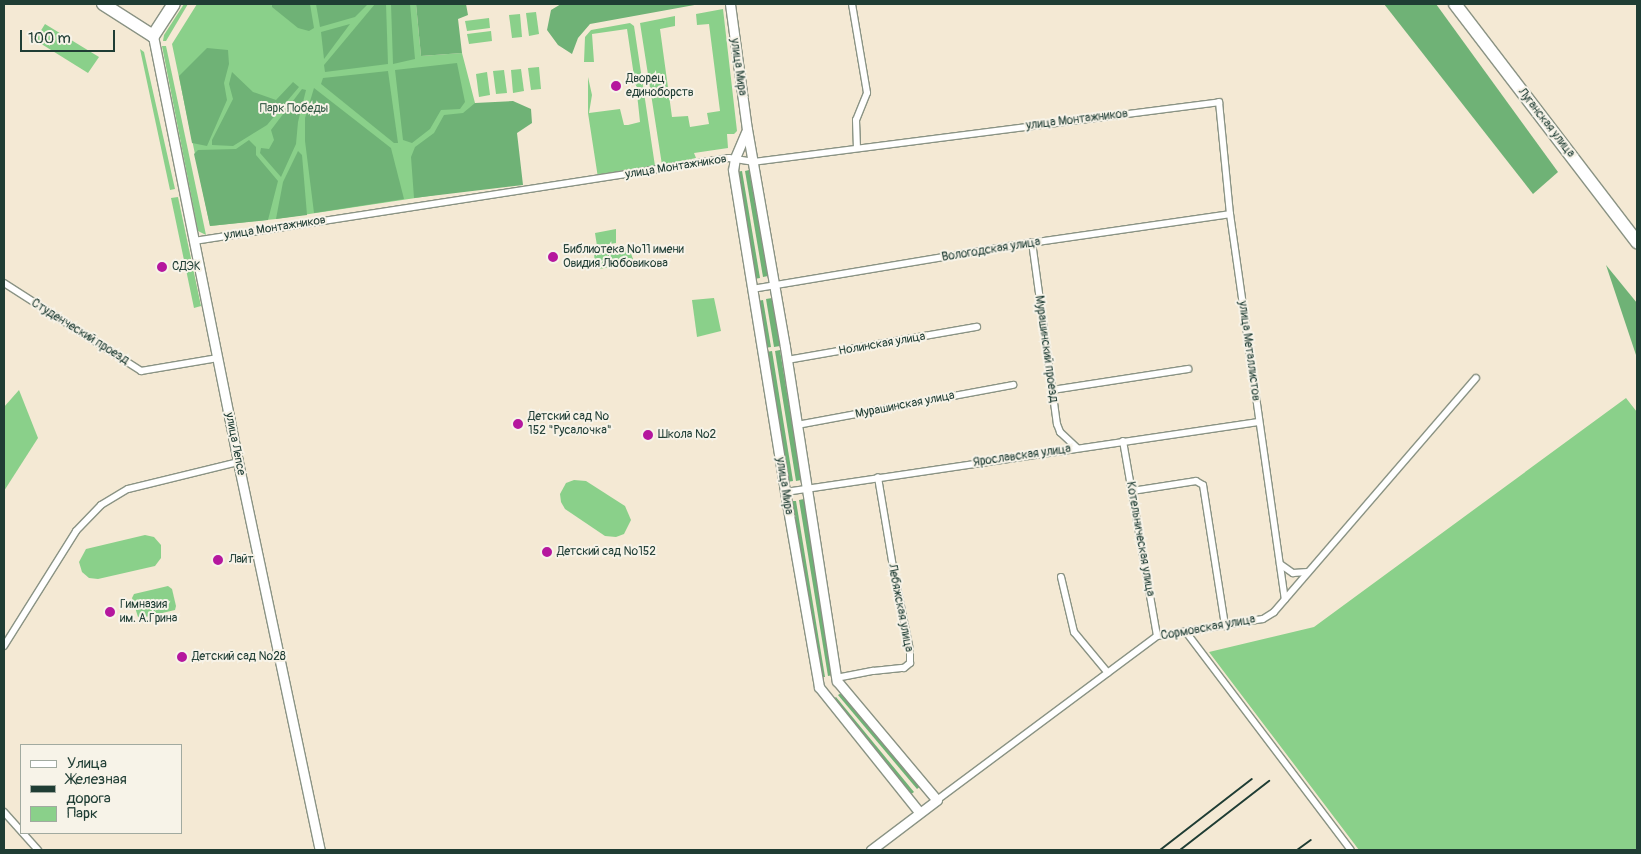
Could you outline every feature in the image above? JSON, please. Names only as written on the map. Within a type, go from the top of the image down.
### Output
[{"type":"highway","points":[[103,4],[153,36],[174,4]]},
{"type":"highway","name":"Луганская улица","points":[[1455,4],[1637,242]]},
{"type":"street","name":"улица Мира","points":[[730,4],[747,129],[787,360],[836,678]]},
{"type":"street","points":[[852,4],[867,93],[856,120],[857,148]]},
{"type":"street","name":"улица Лепсе","points":[[153,36],[153,44],[238,462],[320,850]]},
{"type":"street","name":"улица Монтажников","points":[[194,242],[735,158],[753,162],[1219,102]]},
{"type":"street","name":"улица Металлистов","points":[[1219,102],[1230,214],[1284,599]]},
{"type":"street","name":"улица Мира","points":[[747,129],[744,141],[735,158],[733,170],[785,492],[820,687],[919,812]]},
{"type":"street","name":"Вологодская улица","points":[[752,289],[1032,242],[1230,214]]},
{"type":"street","name":"Мурашинский проезд","points":[[1032,242],[1056,424],[1060,432],[1077,448]]},
{"type":"street","name":"Студенческий проезд","points":[[4,283],[141,371],[218,358]]},
{"type":"street","name":"Нолинская улица","points":[[787,360],[977,327]]},
{"type":"street","points":[[1052,390],[1188,369]]},
{"type":"street","name":"Сормовская улица","points":[[871,850],[919,812],[1157,636],[1263,619],[1274,612],[1476,378]]},
{"type":"street","name":"Мурашинская улица","points":[[797,425],[1013,385]]},
{"type":"street","name":"Ярославская улица","points":[[785,492],[1259,422]]},
{"type":"street","name":"Котельническая улица","points":[[1123,441],[1157,636]]},
{"type":"street","points":[[4,646],[76,531],[101,505],[128,489],[238,462]]},
{"type":"street","name":"Лебяжская улица","points":[[836,678],[873,671],[904,668],[910,663],[910,650],[893,567],[878,477]]},
{"type":"street","points":[[1132,491],[1196,481],[1203,485],[1225,626]]},
{"type":"street","points":[[1280,564],[1293,573],[1308,572]]},
{"type":"street","points":[[1061,577],[1074,632],[1108,673]]},
{"type":"street","points":[[1186,632],[1351,850]]},
{"type":"street","points":[[836,678],[937,800]]},
{"type":"street","points":[[4,812],[20,830]]},
{"type":"street","points":[[24,834],[38,850]]},
{"type":"green space","points":[[184,4],[188,4],[166,41],[163,41],[164,35]]},
{"type":"green space","name":"Парк Победы","points":[[197,4],[416,4],[421,56],[462,53],[475,103],[482,188],[276,219],[210,226],[172,44]]},
{"type":"green space","points":[[272,4],[310,4],[314,28],[309,31],[298,28],[272,7]]},
{"type":"green space","points":[[316,4],[368,4],[355,17],[320,27]]},
{"type":"green space","points":[[375,4],[386,4],[388,64],[325,72],[324,65]]},
{"type":"green space","points":[[391,4],[410,4],[415,59],[393,64]]},
{"type":"green space","points":[[416,4],[466,4],[468,15],[458,19],[462,53],[421,56]]},
{"type":"green space","points":[[561,4],[700,4],[590,24],[578,38],[572,54],[558,45],[547,30],[551,10]]},
{"type":"green space","points":[[1384,4],[1436,4],[1558,172],[1533,194]]},
{"type":"green space","points":[[723,9],[737,131],[734,134],[727,134],[728,148],[694,153],[696,158],[662,165],[640,23],[675,16],[675,26],[660,29],[672,117],[688,116],[690,127],[709,124],[707,113],[720,111],[709,24],[697,25],[696,14]]},
{"type":"green space","points":[[536,12],[539,34],[529,36],[526,13]]},
{"type":"green space","points":[[520,14],[522,37],[512,38],[509,15]]},
{"type":"green space","points":[[489,18],[490,28],[467,31],[465,21]]},
{"type":"green space","points":[[630,23],[634,26],[655,166],[623,170],[598,178],[588,113],[588,77],[592,95],[589,113],[620,109],[624,125],[640,122],[627,29],[592,34],[594,62],[584,62],[585,37],[591,30]]},
{"type":"green space","points":[[45,24],[99,57],[88,73],[35,40]]},
{"type":"green space","points":[[350,24],[324,59],[321,32]]},
{"type":"green space","points":[[491,31],[492,41],[469,44],[467,34]]},
{"type":"green space","points":[[162,46],[166,46],[206,235],[198,231]]},
{"type":"green space","points":[[207,48],[228,50],[229,64],[224,83],[227,100],[207,146],[192,143],[179,76]]},
{"type":"green space","points":[[140,49],[144,52],[175,189],[170,190]]},
{"type":"green space","points":[[457,63],[465,102],[460,109],[441,110],[430,129],[412,143],[403,140],[395,70]]},
{"type":"green space","points":[[539,67],[541,89],[531,90],[528,68]]},
{"type":"green space","points":[[521,69],[524,91],[513,93],[511,70]]},
{"type":"green space","points":[[504,70],[507,93],[496,94],[493,71]]},
{"type":"green space","points":[[388,71],[398,143],[394,143],[321,84],[323,78]]},
{"type":"green space","points":[[232,72],[253,92],[276,100],[293,82],[299,87],[267,125],[233,146],[212,145],[212,140],[233,99],[229,84]]},
{"type":"green space","points":[[487,72],[490,95],[479,97],[476,74]]},
{"type":"green space","points":[[314,88],[391,148],[404,199],[314,213],[305,141],[305,118]]},
{"type":"green space","points":[[302,89],[306,90],[298,122],[296,144],[281,177],[260,153],[261,148],[269,149],[274,140],[271,130]]},
{"type":"green space","points":[[513,101],[531,109],[532,123],[517,133],[523,185],[414,198],[411,157],[415,147],[434,133],[444,115],[463,113],[475,103]]},
{"type":"green space","points":[[249,140],[256,147],[256,155],[278,181],[268,220],[210,226],[194,154],[198,150],[236,149]]},
{"type":"green space","points":[[298,151],[302,155],[307,215],[276,219],[283,182]]},
{"type":"green space","points":[[749,170],[768,276],[763,277],[745,171]]},
{"type":"green space","points":[[742,171],[760,278],[754,279],[736,172]]},
{"type":"green space","points":[[178,197],[201,306],[194,308],[171,198]]},
{"type":"green space","points":[[616,229],[616,243],[597,246],[595,233]]},
{"type":"green space","points":[[628,245],[633,259],[631,263],[599,269],[595,267],[594,252]]},
{"type":"green space","points":[[1606,265],[1637,303],[1637,358]]},
{"type":"green space","points":[[714,298],[721,331],[697,337],[692,300]]},
{"type":"green space","points":[[772,298],[780,346],[774,347],[766,299]]},
{"type":"green space","points":[[763,300],[771,347],[765,348],[758,301]]},
{"type":"green space","points":[[780,350],[801,480],[796,481],[775,351]]},
{"type":"green space","points":[[772,351],[793,481],[787,482],[766,352]]},
{"type":"green space","points":[[19,390],[38,438],[4,491],[4,407]]},
{"type":"green space","points":[[1626,398],[1637,412],[1637,850],[1359,850],[1209,652],[1314,627]]},
{"type":"green space","points":[[574,480],[586,481],[625,506],[631,520],[624,534],[616,537],[605,536],[565,509],[561,502],[560,494],[566,483]]},
{"type":"green space","points":[[804,499],[833,675],[828,676],[799,500]]},
{"type":"green space","points":[[790,501],[796,501],[825,677],[821,677]]},
{"type":"green space","points":[[145,535],[154,537],[161,545],[161,558],[155,566],[98,579],[89,578],[82,572],[79,562],[86,549]]},
{"type":"green space","points":[[168,586],[172,589],[176,606],[175,610],[141,618],[138,617],[132,598],[134,594]]},
{"type":"green space","points":[[843,692],[921,786],[917,789],[838,695]]},
{"type":"green space","points":[[836,697],[914,792],[910,795],[832,700]]},
{"type":"railway","points":[[1160,850],[1252,779]]},
{"type":"railway","points":[[1180,850],[1269,781]]},
{"type":"railway","points":[[1297,850],[1311,840]]},
{"type":"place","name":"Дворец единоборств","points":[[616,86]]},
{"type":"place","name":"Библиотека №11 имени Овидия Любовикова","points":[[553,257]]},
{"type":"place","name":"СДЭК","points":[[162,267]]},
{"type":"place","name":"Детский сад № 152 \"Русалочка\"","points":[[518,424]]},
{"type":"place","name":"Школа №2","points":[[648,435]]},
{"type":"place","name":"Детский сад №152","points":[[547,552]]},
{"type":"place","name":"Лайт","points":[[218,560]]},
{"type":"place","name":"Гимназия им. А.Грина","points":[[110,612]]},
{"type":"place","name":"Детский сад №28","points":[[182,657]]}]
